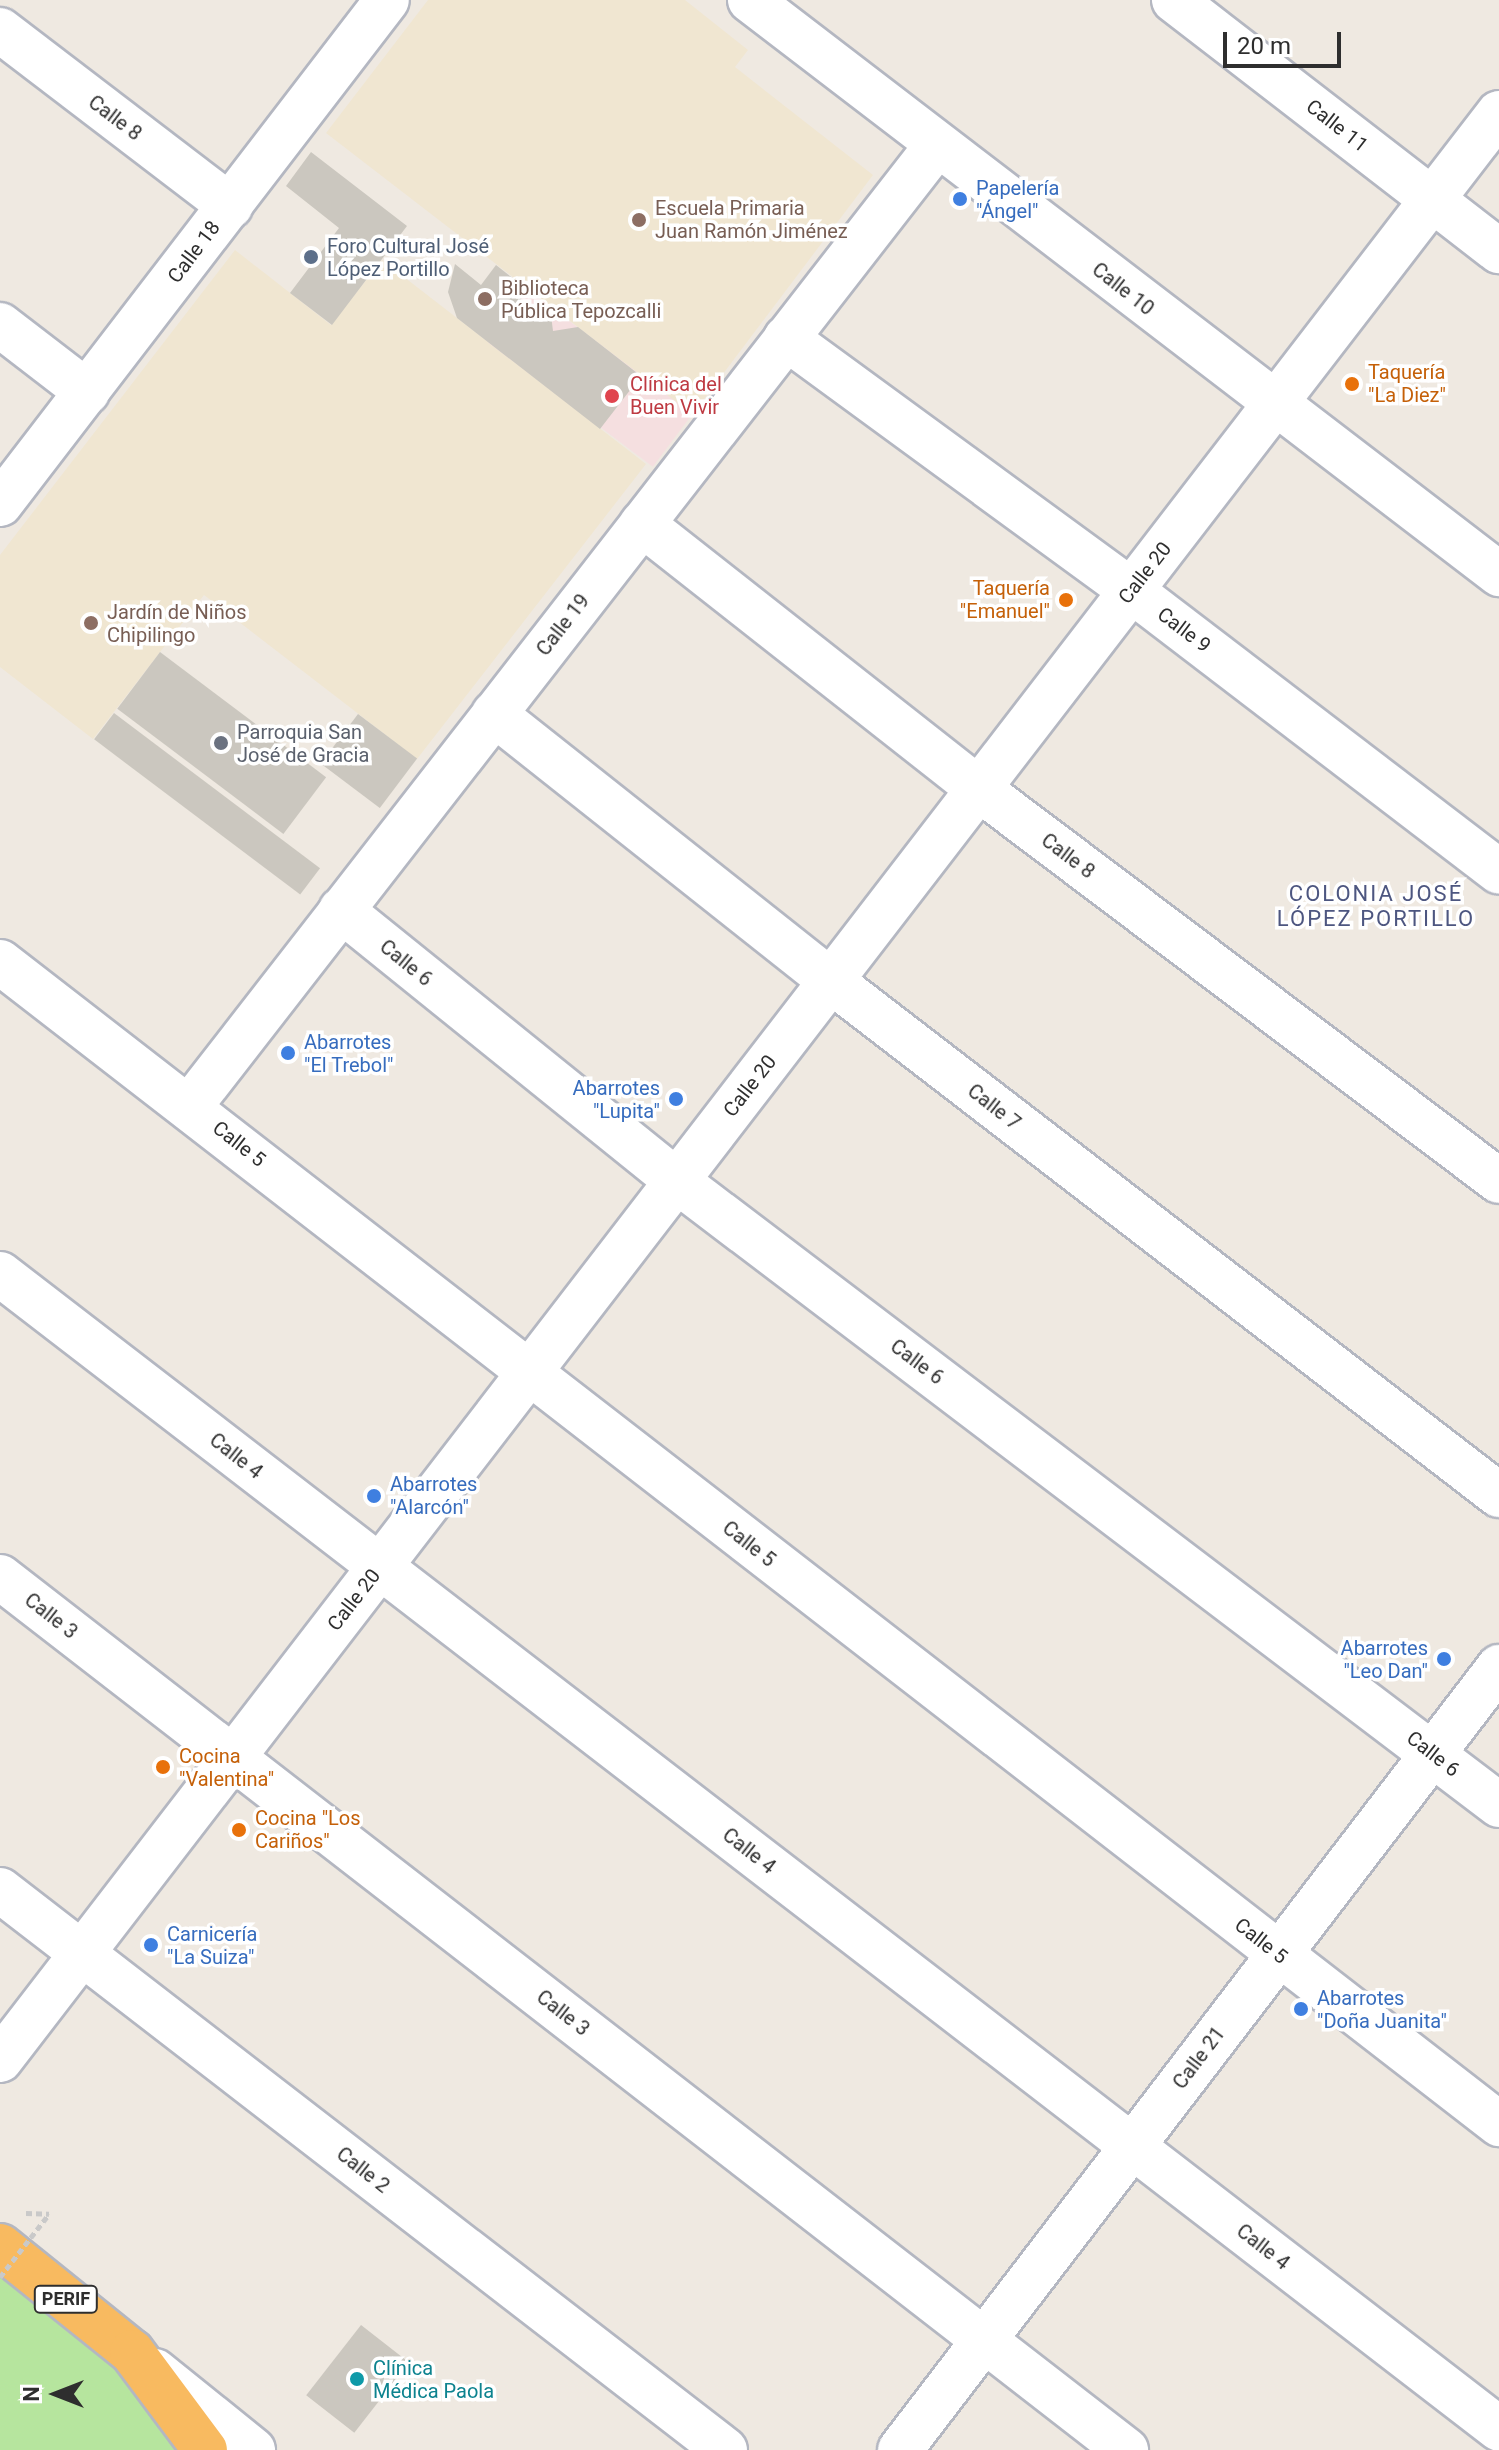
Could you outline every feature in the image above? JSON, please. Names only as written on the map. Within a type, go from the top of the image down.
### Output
[{"type":"highway","name":"PERIF","points":[[0,2246],[132,2352],[205,2450]]},
{"type":"street","name":"Calle 10","points":[[750,0],[1274,405],[1499,574]]},
{"type":"street","name":"Calle 11","points":[[1174,0],[1499,251]]},
{"type":"street","name":"Calle 18","points":[[0,504],[230,206],[383,1]]},
{"type":"street","name":"Calle 8","points":[[0,30],[230,206]]},
{"type":"street","name":"Calle 20","points":[[0,2060],[1499,113]]},
{"type":"street","name":"Calle 19","points":[[190,1106],[937,145]]},
{"type":"street","points":[[0,325],[87,392]]},
{"type":"street","name":"Calle 9","points":[[786,338],[1132,591],[1499,872]]},
{"type":"street","name":"Calle 8","points":[[642,524],[979,789],[1499,1181]]},
{"type":"street","name":"Calle 7","points":[[494,714],[831,981],[1499,1495]]},
{"type":"street","name":"Calle 6","points":[[341,910],[677,1181],[1499,1805]]},
{"type":"street","name":"Calle 5","points":[[0,962],[190,1106],[528,1374],[1499,2124]]},
{"type":"street","name":"Calle 4","points":[[0,1274],[1499,2429]]},
{"type":"street","name":"Calle 3","points":[[0,1577],[1126,2450]]},
{"type":"street","name":"Calle 21","points":[[900,2450],[1499,1667]]},
{"type":"street","name":"Calle 2","points":[[0,1890],[725,2450]]},
{"type":"street","name":"PERIF","points":[[132,2352],[253,2450]]},
{"type":"path","points":[[0,2277],[49,2214]]},
{"type":"shaded area","name":"Escuela Primaria Juan Ramón Jiménez","points":[[428,0],[685,0],[748,50],[735,67],[873,175],[692,415],[326,133]]},
{"type":"shaded area","points":[[235,250],[331,325],[382,260],[646,464],[417,759],[204,595],[93,739],[0,667],[0,555]]},
{"type":"shaded area","name":"Clínica del Buen Vivir","points":[[528,290],[693,414],[653,467],[488,343]]},
{"type":"green space","points":[[0,2235],[213,2450],[0,2450]]},
{"type":"building","points":[[311,152],[407,226],[332,325],[290,293],[339,228],[286,186]]},
{"type":"building","name":"Clínica del Buen Vivir","points":[[455,264],[481,285],[496,265],[528,290],[511,312],[550,307],[553,331],[578,327],[641,376],[600,429],[457,318],[448,292]]},
{"type":"building","name":"Parroquia San José de Gracia","points":[[160,652],[326,777],[283,834],[117,709]]},
{"type":"building","points":[[114,713],[320,868],[300,895],[94,739]]},
{"type":"building","points":[[358,714],[417,759],[380,808],[321,764]]},
{"type":"building","name":"Clínica Médica Paola","points":[[361,2325],[409,2363],[354,2433],[306,2395]]},
{"type":"place","name":"Papelería \"Ángel\"","points":[[960,199]]},
{"type":"place","name":"Escuela Primaria Juan Ramón Jiménez","points":[[639,220]]},
{"type":"place","name":"Foro Cultural José López Portillo","points":[[311,257]]},
{"type":"place","name":"Biblioteca Pública Tepozcalli","points":[[485,299]]},
{"type":"place","name":"Taquería \"La Diez\"","points":[[1352,384]]},
{"type":"place","name":"Clínica del Buen Vivir","points":[[612,396]]},
{"type":"place","name":"Taquería \"Emanuel\"","points":[[1066,600]]},
{"type":"place","name":"Jardín de Niños Chipilingo","points":[[91,623]]},
{"type":"place","name":"Parroquia San José de Gracia","points":[[221,743]]},
{"type":"place","name":"Abarrotes \"El Trebol\"","points":[[288,1053]]},
{"type":"place","name":"Abarrotes \"Lupita\"","points":[[676,1099]]},
{"type":"place","name":"Abarrotes \"Alarcón\"","points":[[374,1496]]},
{"type":"place","name":"Abarrotes \"Leo Dan\"","points":[[1444,1659]]},
{"type":"place","name":"Cocina \"Valentina\"","points":[[163,1767]]},
{"type":"place","name":"Cocina \"Los Cariños\"","points":[[239,1830]]},
{"type":"place","name":"Carnicería \"La Suiza\"","points":[[151,1945]]},
{"type":"place","name":"Abarrotes \"Doña Juanita\"","points":[[1301,2009]]},
{"type":"place","name":"Clínica Médica Paola","points":[[357,2379]]},
{"type":"district","name":"COLONIA JOSÉ LÓPEZ PORTILLO","points":[[1376,906]]}]
